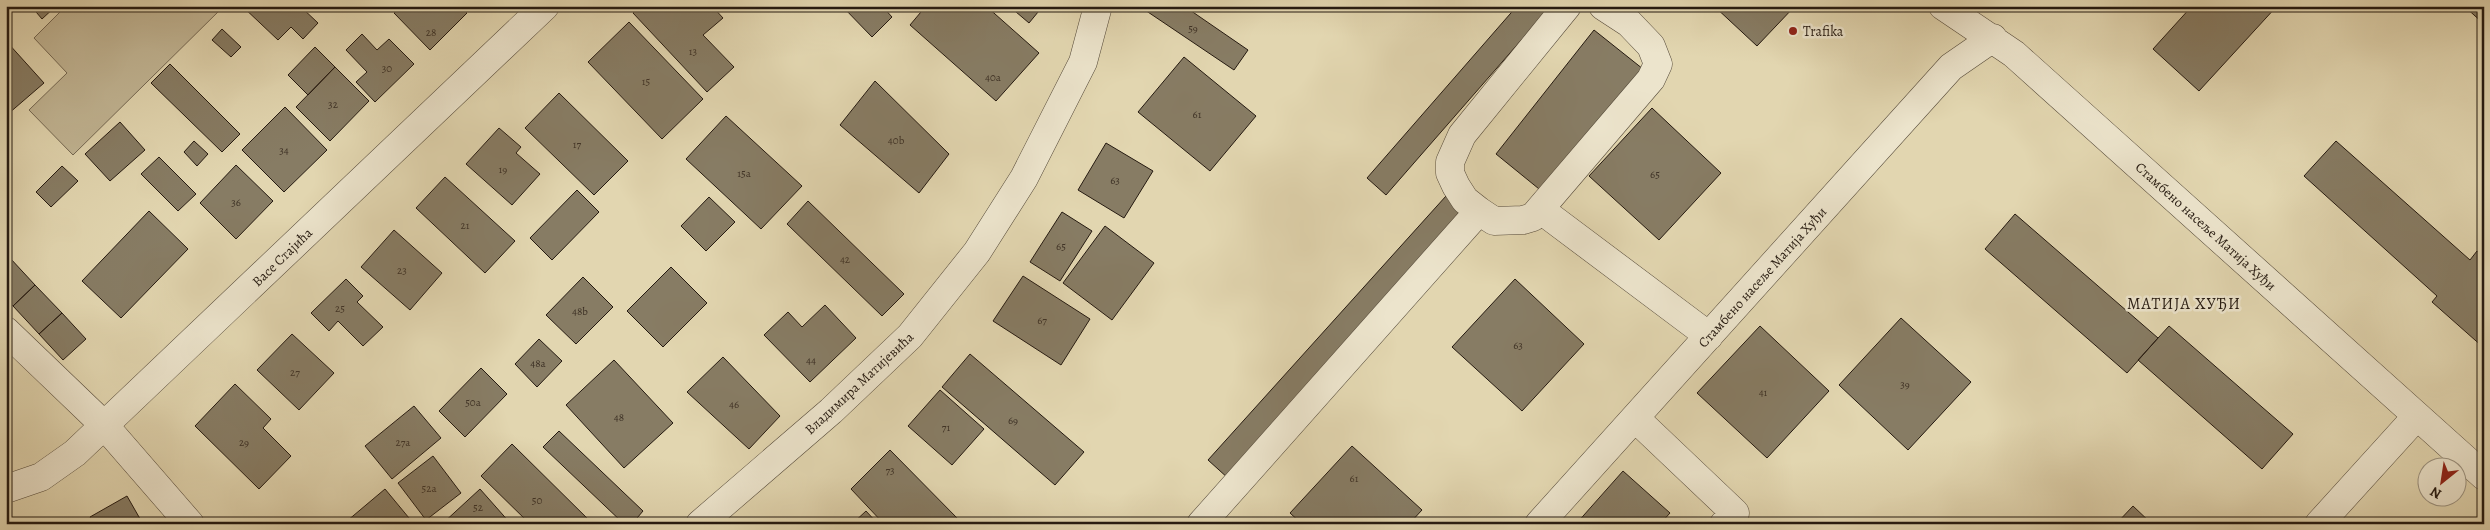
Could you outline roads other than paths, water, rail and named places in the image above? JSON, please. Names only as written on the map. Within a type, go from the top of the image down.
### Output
[{"type":"street","name":"Васе Стајића","points":[[6,489],[41,477],[75,453],[545,6]]},
{"type":"street","name":"Владимира Матијевића","points":[[700,524],[831,411],[910,336],[977,252],[1024,178],[1083,62],[1098,6]]},
{"type":"street","points":[[1568,6],[1462,136],[1450,162],[1450,173],[1465,200],[1494,221],[1508,222],[1533,217],[1541,210],[1651,79],[1658,64],[1650,46],[1629,23],[1609,8],[1603,6]]},
{"type":"street","name":"Стамбено насеље Матија Хуђи","points":[[1943,6],[1992,38],[2034,72],[2484,476]]},
{"type":"street","name":"Стамбено насеље Матија Хуђи","points":[[1539,524],[1952,67],[1992,38]]},
{"type":"street","points":[[1541,210],[1709,336]]},
{"type":"street","points":[[1201,524],[1479,211]]},
{"type":"street","points":[[6,331],[104,425],[190,524]]},
{"type":"street","points":[[2319,524],[2417,416]]},
{"type":"street","points":[[1634,418],[1735,513],[1724,524]]},
{"type":"place","name":"Trafika","points":[[1793,31]]},
{"type":"district","name":"МАТИЈА ХУЂИ","points":[[2184,303]]}]
